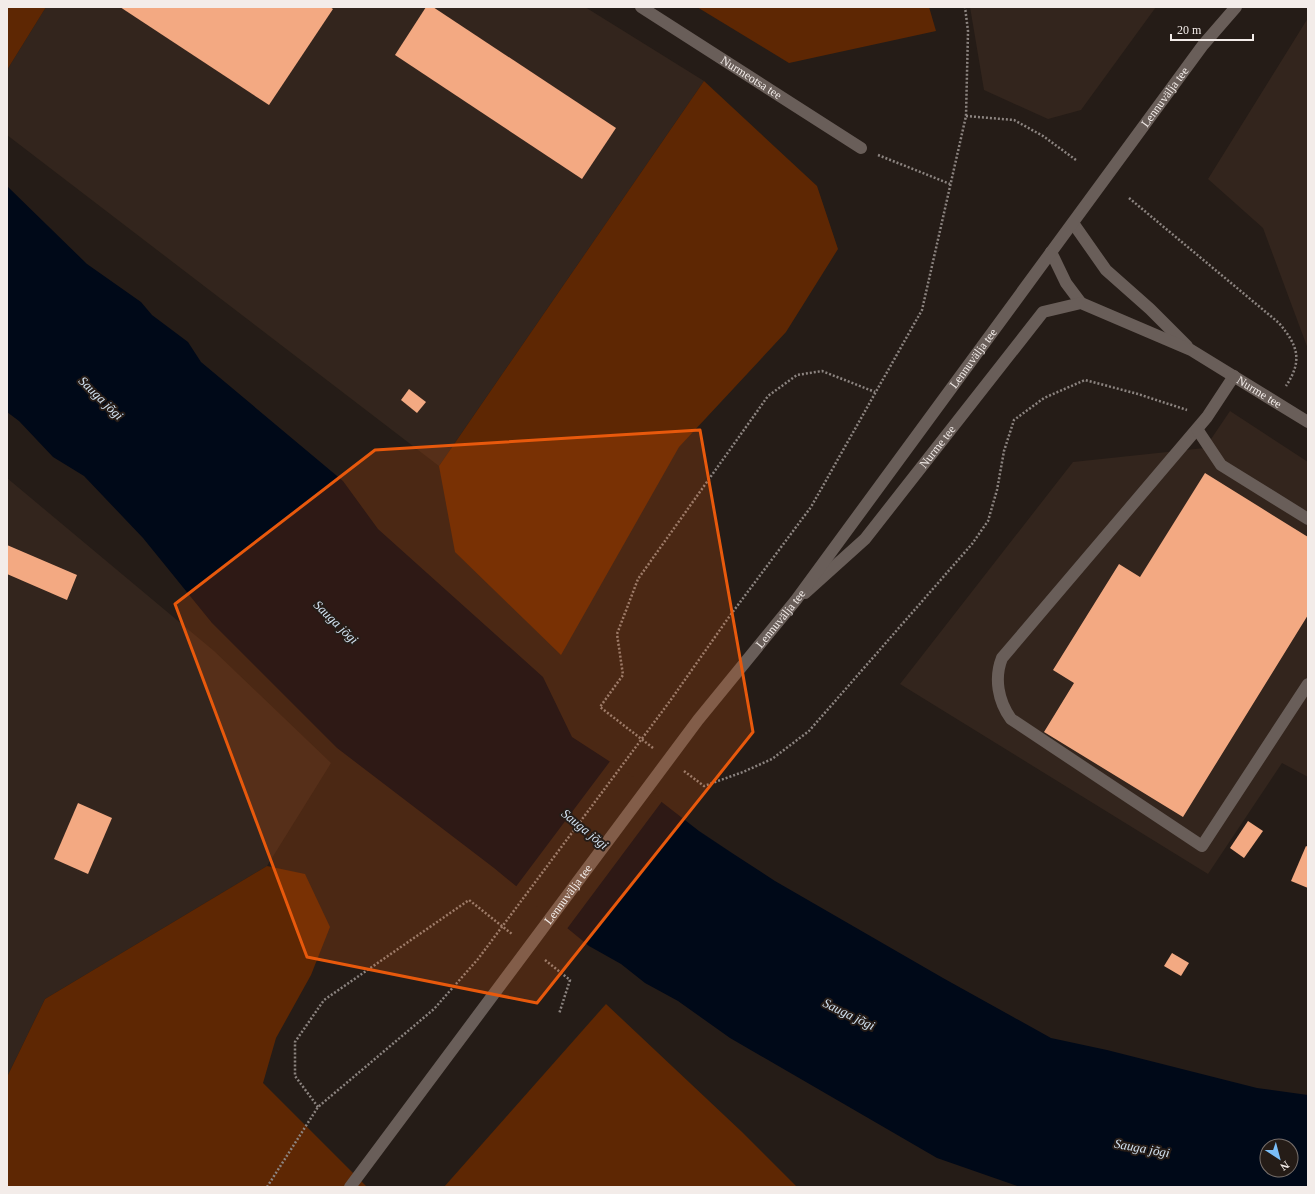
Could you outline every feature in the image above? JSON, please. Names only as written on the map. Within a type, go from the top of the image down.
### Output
[{"type":"main road","name":"Nurmeotsa tee","points":[[641,7],[861,148]]},
{"type":"main road","name":"Lennuvälja tee","points":[[1203,45],[1226,7]]},
{"type":"main road","name":"Lennuvälja tee","points":[[350,1187],[698,720],[796,600],[1203,45],[1236,7]]},
{"type":"main road","name":"Nurme tee","points":[[1072,223],[1106,270],[1150,309],[1191,350]]},
{"type":"main road","points":[[1051,252],[1066,283],[1080,303]]},
{"type":"main road","name":"Nurme tee","points":[[796,600],[865,539],[1043,312],[1080,303],[1191,350],[1308,422]]},
{"type":"main road","points":[[1234,376],[1207,417],[1002,658],[1000,664],[998,690],[1006,712],[1011,719],[1202,846],[1308,684]]},
{"type":"main road","points":[[1197,429],[1221,465],[1308,519]]},
{"type":"path","points":[[267,1187],[318,1107],[434,1009],[478,959],[670,701],[729,617],[811,507],[922,310],[966,116],[968,31],[965,7]]},
{"type":"path","points":[[966,116],[1014,120],[1043,136],[1076,160]]},
{"type":"path","points":[[861,148],[950,184]]},
{"type":"path","points":[[1129,198],[1279,323],[1290,337],[1297,353],[1293,375],[1276,402]]},
{"type":"path","points":[[655,749],[600,708],[623,675],[617,634],[638,578],[768,396],[796,375],[822,372],[875,392]]},
{"type":"path","points":[[679,768],[704,786],[743,772],[772,759],[809,731],[972,544],[988,521],[998,490],[1004,451],[1014,420],[1044,398],[1085,380],[1138,394],[1207,417]]},
{"type":"path","points":[[318,1107],[295,1076],[295,1042],[324,1000],[469,900],[516,937]]},
{"type":"path","points":[[540,956],[570,980],[559,1014]]},
{"type":"highlighted area","points":[[700,430],[753,732],[537,1003],[307,957],[175,604],[375,450]]},
{"type":"shaded area","points":[[7,7],[46,7],[7,70]]},
{"type":"shaded area","points":[[46,7],[585,7],[704,81],[439,466],[7,135],[7,70]]},
{"type":"shaded area","points":[[697,7],[929,7],[936,31],[789,63]]},
{"type":"shaded area","points":[[970,7],[1156,7],[1081,110],[1048,119],[984,90]]},
{"type":"shaded area","points":[[1308,18],[1308,349],[1263,228],[1208,179]]},
{"type":"shaded area","points":[[704,81],[817,186],[838,249],[786,332],[679,447],[561,655],[455,552],[439,466]]},
{"type":"shaded area","points":[[1230,411],[1308,462],[1308,777],[1282,763],[1208,874],[900,684],[1073,462],[1205,448]]},
{"type":"shaded area","points":[[7,478],[214,651],[331,763],[267,866],[45,999],[7,1077]]},
{"type":"shaded area","points":[[267,866],[305,874],[330,927],[311,975],[276,1038],[263,1083],[367,1187],[7,1187],[7,1077],[45,999]]},
{"type":"shaded area","points":[[606,1004],[742,1132],[797,1187],[444,1187]]},
{"type":"water","name":"Sauga jõgi","points":[[7,186],[87,264],[141,302],[152,315],[188,342],[201,362],[343,481],[378,529],[543,677],[572,737],[609,761],[699,831],[775,881],[943,978],[1051,1038],[1107,1050],[1257,1088],[1308,1095],[1308,1187],[1020,1187],[937,1158],[730,1038],[678,1001],[645,983],[621,964],[589,946],[494,868],[337,748],[212,623],[143,538],[84,476],[53,457],[19,421],[7,412]]},
{"type":"pier","points":[[611,760],[663,800],[566,930],[515,888]]},
{"type":"building","points":[[120,7],[330,7],[333,9],[269,105]]},
{"type":"building","points":[[426,7],[433,7],[616,128],[582,179],[395,55]]},
{"type":"building","points":[[409,389],[426,402],[417,413],[401,400]]},
{"type":"building","points":[[1205,473],[1308,537],[1308,615],[1183,817],[1044,732],[1074,683],[1053,670],[1119,564],[1140,577]]},
{"type":"building","points":[[7,545],[77,575],[67,600],[7,574]]},
{"type":"building","points":[[78,803],[112,818],[88,874],[54,859]]},
{"type":"building","points":[[1248,821],[1263,831],[1244,858],[1230,848]]},
{"type":"building","points":[[1306,846],[1308,847],[1308,888],[1291,881]]},
{"type":"building","points":[[1172,953],[1189,963],[1181,976],[1164,966]]}]
